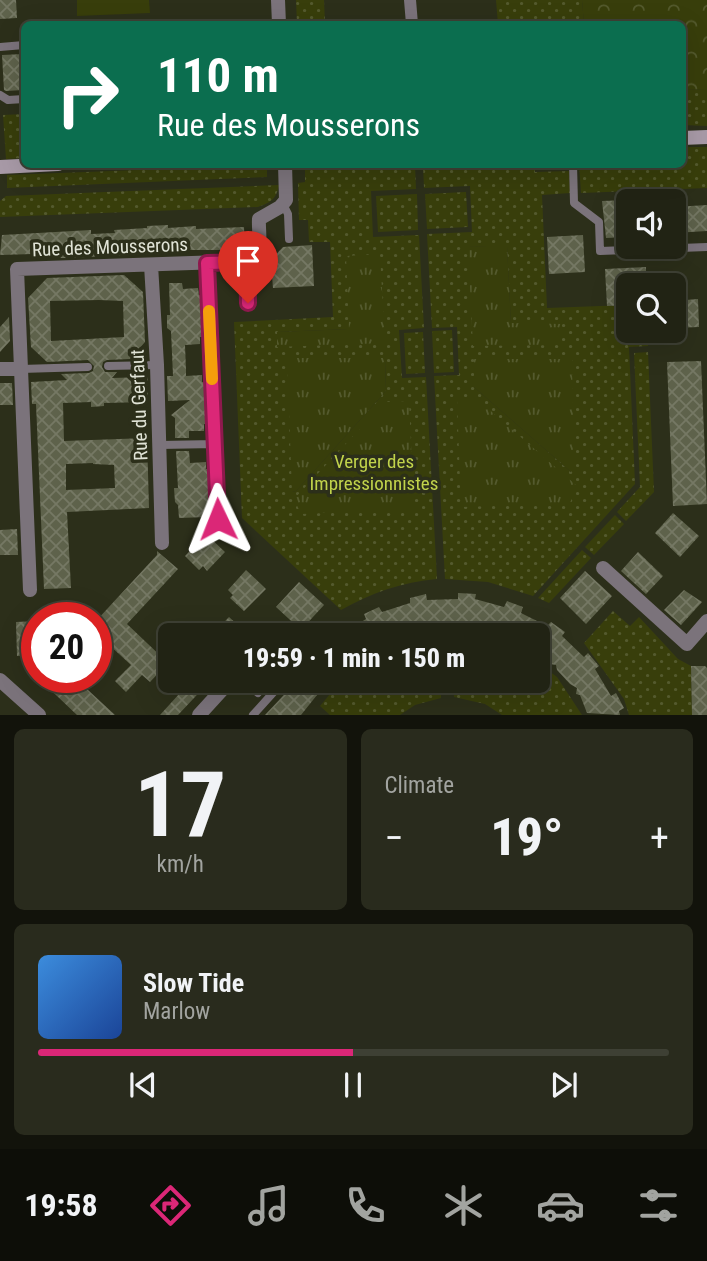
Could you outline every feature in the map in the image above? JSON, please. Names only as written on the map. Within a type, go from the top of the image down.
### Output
[{"type":"main road","points":[[686,138],[707,136]]},
{"type":"main road","points":[[0,167],[21,166]]},
{"type":"street","points":[[278,0],[279,21]]},
{"type":"street","points":[[410,0],[412,21]]},
{"type":"street","points":[[247,262],[258,255],[259,219],[283,204],[286,197],[285,168]]},
{"type":"street","name":"Rue des Mousserons","points":[[21,369],[17,269],[247,262]]},
{"type":"street","name":"Rue du Gerfaut","points":[[151,265],[162,544]]},
{"type":"street","points":[[0,369],[21,369],[30,590]]},
{"type":"street","points":[[603,568],[687,644],[707,621]]},
{"type":"street","points":[[0,680],[39,715]]},
{"type":"street","points":[[199,715],[219,693]]},
{"type":"lane","points":[[0,47],[21,46]]},
{"type":"lane","points":[[0,94],[8,100],[21,99]]},
{"type":"lane","points":[[573,168],[574,203],[599,222],[600,251],[707,247]]},
{"type":"lane","points":[[283,204],[288,214],[289,239]]},
{"type":"lane","points":[[247,262],[248,303]]},
{"type":"lane","points":[[207,263],[218,519]]},
{"type":"lane","points":[[108,366],[157,365]]},
{"type":"lane","points":[[21,369],[88,367]]},
{"type":"lane","points":[[160,445],[215,444]]},
{"type":"lane","points":[[253,715],[273,693]]},
{"type":"green space","points":[[77,0],[149,0],[150,13],[77,16]]},
{"type":"green space","points":[[296,0],[324,0],[325,21],[297,21]]},
{"type":"green space","points":[[496,0],[582,0],[584,21],[498,21]]},
{"type":"green space","points":[[582,0],[707,0],[707,89],[686,90],[686,21],[584,21]]},
{"type":"green space","points":[[707,89],[707,126],[686,125],[686,90]]},
{"type":"green space","points":[[21,114],[21,158],[6,159],[3,115]]},
{"type":"green space","points":[[686,147],[707,147],[707,188],[616,189],[616,192],[581,193],[579,168],[686,168]]},
{"type":"green space","points":[[267,168],[267,177],[7,188],[7,175]]},
{"type":"green space","points":[[305,168],[415,168],[416,189],[371,191],[373,237],[419,235],[424,328],[399,330],[402,378],[426,377],[437,579],[387,589],[341,610],[242,518],[234,322],[333,317],[330,242],[309,242],[308,220],[299,220],[298,183],[305,182]],"holes":[[[349,329],[277,347],[278,332]],[[385,358],[386,391],[296,491],[292,492]]]},
{"type":"green space","points":[[423,168],[534,168],[535,172],[569,171],[570,193],[542,195],[547,308],[616,305],[616,343],[648,343],[648,346],[629,347],[635,484],[533,596],[488,582],[445,579],[434,376],[459,375],[457,327],[432,328],[427,234],[472,232],[470,186],[424,188]],"holes":[[[507,246],[511,324],[468,247]],[[474,359],[572,359],[571,472],[474,387]]]},
{"type":"green space","points":[[279,185],[272,200],[258,207],[0,217],[0,201],[6,196]]},
{"type":"green space","points":[[466,192],[468,227],[427,229],[425,194]]},
{"type":"green space","points":[[417,194],[418,230],[378,232],[376,196]]},
{"type":"green space","points":[[507,245],[511,323],[561,324],[562,345],[473,346],[468,247]]},
{"type":"green space","points":[[380,254],[385,343],[277,347],[277,332],[349,329],[346,256]]},
{"type":"green space","points":[[452,330],[454,372],[434,373],[432,331]]},
{"type":"green space","points":[[423,332],[425,373],[406,374],[404,333]]},
{"type":"green space","points":[[648,352],[654,492],[626,521],[617,512],[640,487],[634,353]]},
{"type":"green space","name":"Verger des Impressionnistes","points":[[287,358],[385,358],[386,391],[296,491],[292,492]]},
{"type":"green space","points":[[474,359],[572,359],[574,468],[571,472],[474,387]]},
{"type":"green space","name":"Verger des Impressionnistes","points":[[457,399],[477,399],[577,486],[570,503],[461,507]]},
{"type":"green space","name":"Verger des Impressionnistes","points":[[409,401],[414,509],[301,514],[294,499],[385,402]]},
{"type":"green space","points":[[615,515],[624,524],[594,555],[585,547]]},
{"type":"green space","points":[[582,550],[591,558],[549,603],[538,598]]},
{"type":"green space","points":[[613,611],[630,626],[639,617],[678,659],[691,666],[692,715],[629,715],[624,699],[584,643]]},
{"type":"green space","points":[[550,672],[557,677],[582,715],[502,715],[485,704],[454,697],[454,693],[550,693]]},
{"type":"green space","points":[[331,693],[441,693],[441,698],[415,705],[400,715],[330,715],[320,706]]},
{"type":"building","points":[[0,0],[16,0],[17,18],[0,19]]},
{"type":"building","points":[[21,54],[21,90],[4,90],[2,55]]},
{"type":"building","points":[[616,200],[616,238],[606,238],[602,201]]},
{"type":"building","points":[[707,205],[707,231],[686,232],[686,206]]},
{"type":"building","points":[[168,225],[168,228],[196,226],[196,229],[244,227],[245,250],[157,250],[150,251],[150,254],[66,258],[33,258],[33,254],[0,255],[2,235],[91,230],[91,234],[115,233],[114,230]]},
{"type":"building","points":[[583,235],[585,272],[549,274],[547,237]]},
{"type":"building","points":[[312,245],[314,286],[273,288],[272,276],[263,268],[283,247]]},
{"type":"building","points":[[646,267],[646,273],[616,273],[616,306],[607,306],[605,269]]},
{"type":"building","points":[[124,275],[143,292],[145,342],[130,359],[107,360],[102,367],[105,372],[117,372],[112,378],[148,377],[148,402],[104,403],[104,406],[91,407],[91,402],[63,403],[64,441],[147,438],[149,508],[67,512],[71,588],[44,589],[36,404],[32,404],[31,382],[67,380],[61,374],[89,373],[94,366],[88,360],[47,362],[31,347],[28,298],[47,278]],"holes":[[[50,301],[123,301],[124,337],[51,341]],[[66,464],[114,465],[115,488],[66,490]]]},
{"type":"building","points":[[169,283],[182,283],[183,289],[198,288],[201,295],[203,337],[200,337],[200,344],[185,345],[186,376],[202,375],[202,382],[205,382],[207,424],[204,424],[204,431],[189,431],[189,438],[175,438],[175,418],[171,415],[190,400],[168,401],[167,376],[173,376],[171,331],[167,328],[167,315],[170,315]]},
{"type":"building","points":[[698,299],[699,327],[686,328],[686,300]]},
{"type":"building","points":[[9,317],[10,341],[0,352],[0,327]]},
{"type":"building","points":[[701,361],[707,504],[673,506],[667,362]]},
{"type":"building","points":[[0,383],[12,383],[13,405],[0,405]]},
{"type":"building","points":[[176,451],[189,451],[190,463],[206,462],[206,469],[209,469],[211,510],[208,511],[208,517],[179,518],[174,488],[178,488]]},
{"type":"building","points":[[673,513],[699,536],[680,557],[655,533]]},
{"type":"building","points":[[17,529],[18,555],[0,555],[0,530]]},
{"type":"building","points":[[206,534],[225,552],[207,571],[203,566],[199,570],[185,556]]},
{"type":"building","points":[[157,551],[178,569],[127,624],[158,653],[158,674],[150,682],[142,675],[126,692],[115,681],[131,665],[112,648],[112,604],[157,555]]},
{"type":"building","points":[[638,552],[663,576],[646,594],[621,571]]},
{"type":"building","points":[[246,570],[266,589],[244,611],[230,598],[233,595],[228,590]]},
{"type":"building","points":[[585,571],[612,596],[586,624],[560,598]]},
{"type":"building","points":[[299,582],[324,605],[307,623],[293,623],[276,607]]},
{"type":"building","points":[[684,590],[702,602],[681,625],[664,610]]},
{"type":"building","points":[[458,593],[476,594],[475,599],[504,607],[507,601],[523,607],[521,613],[541,623],[360,623],[366,619],[364,614],[379,607],[382,612],[410,603],[410,598],[426,594],[427,600],[458,599]]},
{"type":"building","points":[[229,617],[236,623],[223,623]]},
{"type":"building","points":[[16,622],[21,622],[21,656],[17,656]]},
{"type":"building","points":[[551,622],[565,632],[562,636],[584,657],[588,653],[599,666],[595,669],[611,696],[616,693],[624,708],[619,711],[620,715],[587,713],[580,695],[576,694],[577,688],[557,670],[556,665],[550,664]]},
{"type":"building","points":[[691,666],[707,668],[707,715],[692,715]]},
{"type":"building","points":[[54,693],[91,693],[115,715],[77,715]]},
{"type":"building","points":[[180,693],[199,693],[178,715],[160,715]]},
{"type":"building","points":[[286,693],[321,693],[301,715],[265,715]]},
{"type":"slow traffic","points":[[209,311],[212,379]]},
{"type":"route","points":[[218,519],[207,263],[247,262],[248,303]]}]
